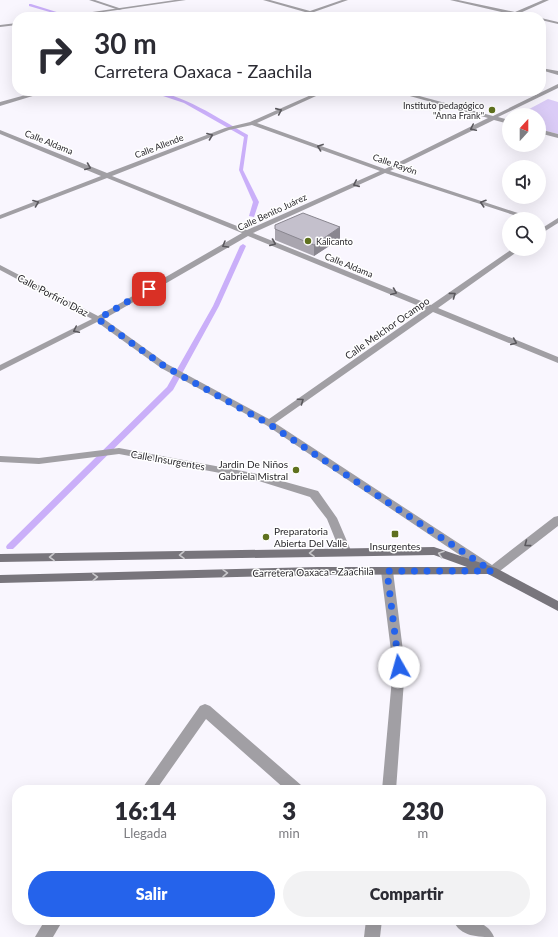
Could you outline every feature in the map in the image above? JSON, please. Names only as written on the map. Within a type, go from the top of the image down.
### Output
[{"type":"main road","name":"Carretera Oaxaca - Zaachila","points":[[0,558],[434,552],[492,571]]},
{"type":"main road","name":"Carretera Oaxaca - Zaachila","points":[[0,579],[387,571],[492,571]]},
{"type":"main road","points":[[492,571],[558,606]]},
{"type":"street","points":[[91,0],[120,8]]},
{"type":"street","points":[[93,12],[184,0]]},
{"type":"street","points":[[265,0],[309,12],[346,0]]},
{"type":"street","points":[[452,0],[507,12]]},
{"type":"street","points":[[520,12],[546,0]]},
{"type":"street","points":[[546,20],[558,23]]},
{"type":"street","points":[[0,26],[12,25]]},
{"type":"street","points":[[546,70],[558,73]]},
{"type":"street","name":"Calle Benito Juárez","points":[[546,92],[558,86]]},
{"type":"street","points":[[0,104],[28,96]]},
{"type":"street","name":"Calle Allende","points":[[0,217],[227,129],[252,123],[313,96]]},
{"type":"street","points":[[414,96],[502,120]]},
{"type":"street","name":"Calle Benito Juárez","points":[[0,368],[98,319],[247,233],[385,171],[538,96]]},
{"type":"street","name":"Calle Rayón","points":[[252,123],[385,171],[511,212]]},
{"type":"street","name":"Calle Aldama","points":[[0,132],[558,360]]},
{"type":"street","points":[[546,133],[558,136]]},
{"type":"street","points":[[546,228],[558,220]]},
{"type":"street","points":[[546,224],[558,227]]},
{"type":"street","name":"Calle Melchor Ocampo","points":[[269,424],[507,256]]},
{"type":"street","name":"Calle Porfirio Díaz","points":[[0,266],[98,319],[164,366],[194,384],[269,424]]},
{"type":"street","points":[[269,424],[492,571],[558,520]]},
{"type":"street","name":"Calle Insurgentes","points":[[0,459],[39,461],[119,451],[253,476],[314,494],[332,518],[346,553]]},
{"type":"street","points":[[387,571],[399,667],[389,785]]},
{"type":"street","points":[[152,785],[205,710],[290,785]]},
{"type":"street","points":[[42,937],[51,925]]},
{"type":"street","points":[[372,937],[373,925]]},
{"type":"street","points":[[468,925],[486,937]]},
{"type":"shaded area","points":[[548,99],[558,102],[558,134],[546,131],[546,108],[531,108]]},
{"type":"building","points":[[303,213],[340,227],[314,245],[275,229],[275,225]]},
{"type":"waterway","points":[[30,5],[54,12]]},
{"type":"waterway","points":[[166,96],[186,102],[246,136],[241,170],[256,202],[252,216]]},
{"type":"waterway","points":[[10,547],[170,388],[216,306],[243,246]]},
{"type":"place","name":"Instituto pedagógico \"Anna Frank\"","points":[[492,110]]},
{"type":"place","name":"Kalicanto","points":[[308,241]]},
{"type":"place","name":"Jardin De Niños Gabriela Mistral","points":[[296,470]]},
{"type":"place","name":"Insurgentes","points":[[395,534]]},
{"type":"place","name":"Preparatoria Abierta Del Valle","points":[[266,537]]},
{"type":"route","points":[[149,289],[98,319],[164,366],[194,384],[269,424],[492,571],[387,571],[399,667]]}]
